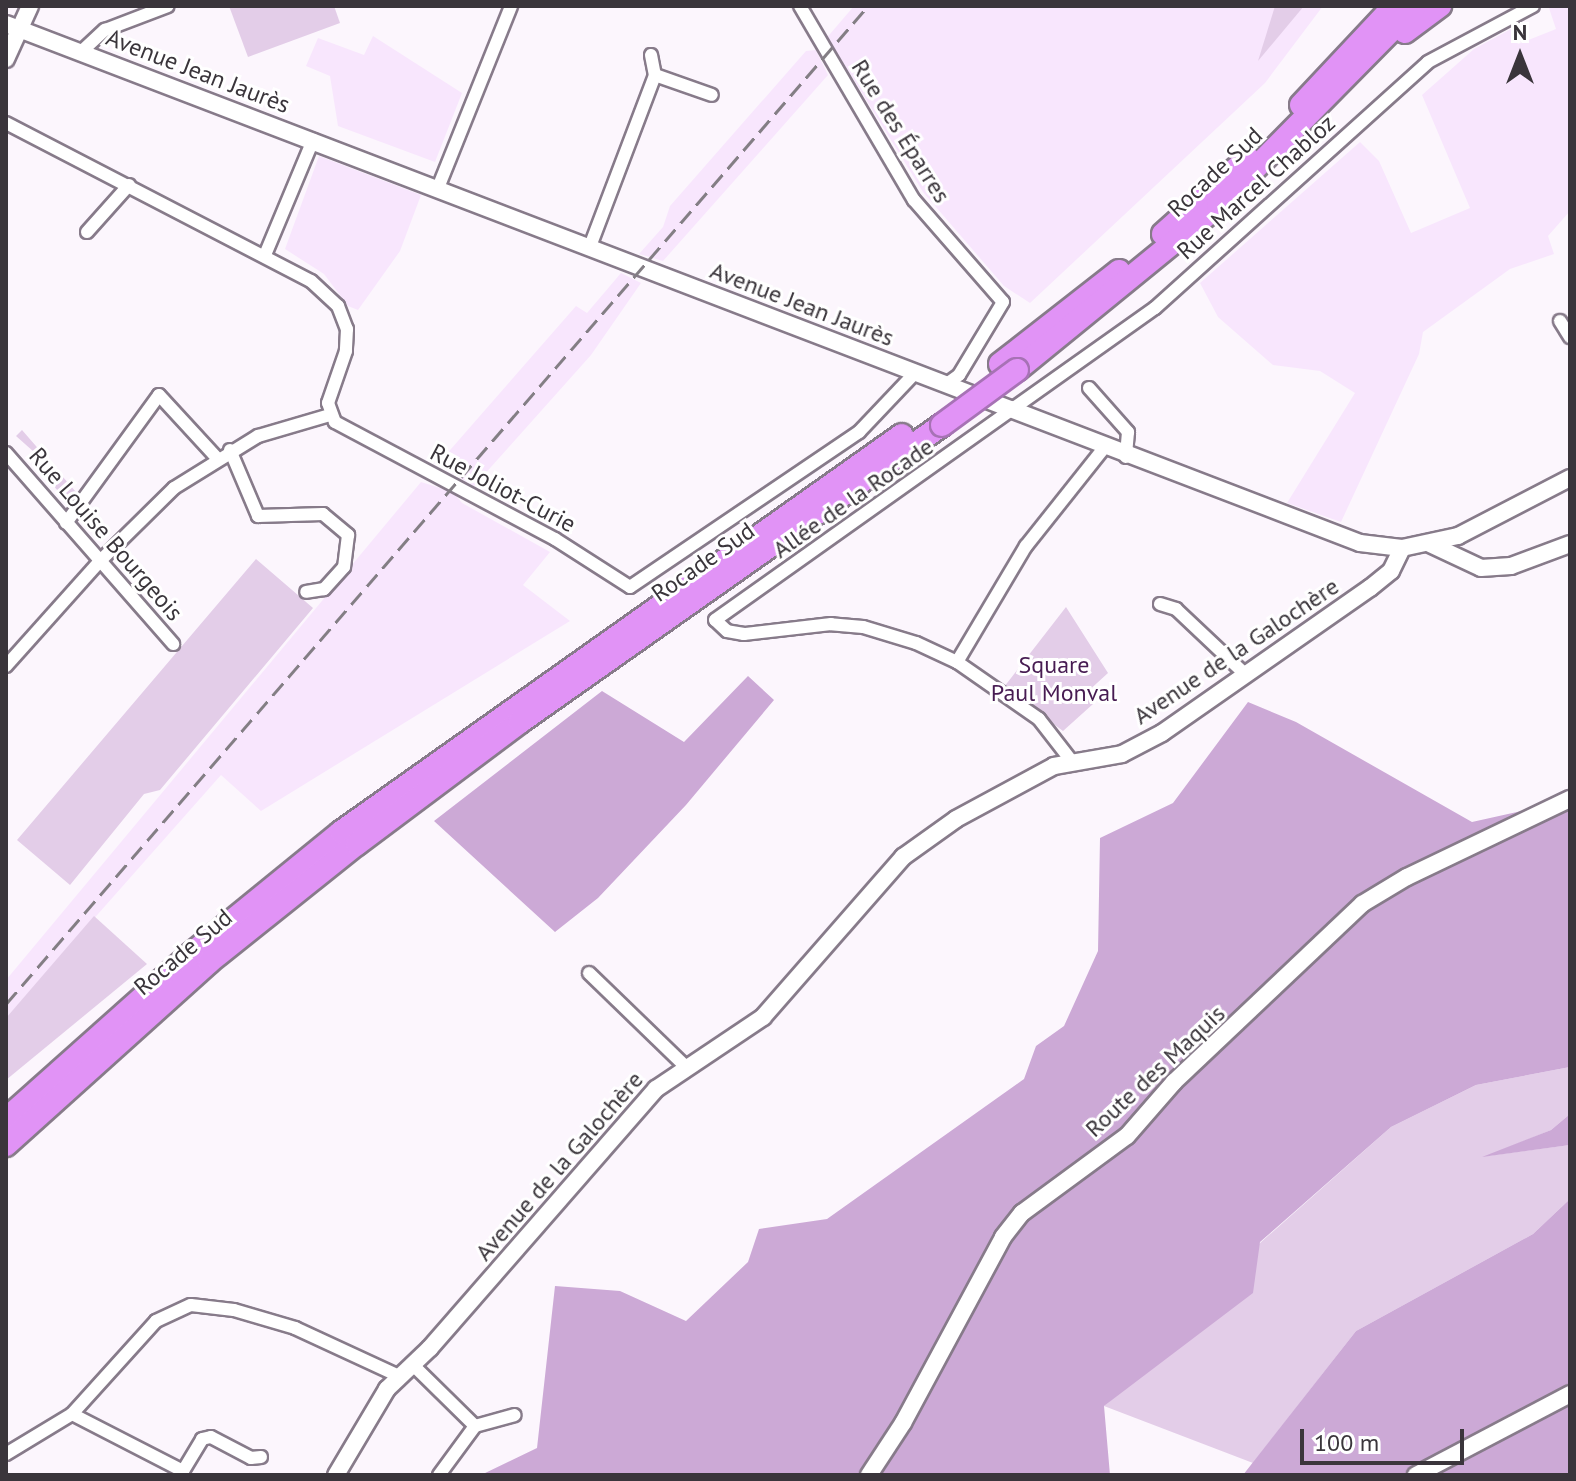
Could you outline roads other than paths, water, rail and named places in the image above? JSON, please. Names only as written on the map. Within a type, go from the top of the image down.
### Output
[{"type":"highway","points":[[1352,53],[1383,6]]},
{"type":"highway","name":"Rocade Sud","points":[[1008,367],[1154,242],[1352,53],[1394,6]]},
{"type":"highway","name":"Rocade Sud","points":[[6,1145],[209,962],[357,844],[934,422],[1218,206],[1346,81],[1415,6]]},
{"type":"highway","points":[[1346,81],[1440,6]]},
{"type":"highway","name":"Rocade Sud","points":[[6,1119],[168,973],[341,832],[934,422]]},
{"type":"main road","points":[[6,59],[11,26],[30,6]]},
{"type":"main road","name":"Avenue Jean Jaurès","points":[[11,26],[1015,411],[1126,457],[1370,545],[1402,548],[1458,536],[1570,478]]},
{"type":"main road","points":[[1458,536],[1469,564]]},
{"type":"main road","points":[[1430,544],[1469,564],[1511,566],[1570,544]]},
{"type":"main road","points":[[1370,545],[1382,562],[1381,580]]},
{"type":"main road","name":"Avenue de la Galochère","points":[[336,1475],[366,1419],[405,1370],[656,1089],[685,1066],[763,1017],[809,969],[873,886],[916,846],[1070,759],[1133,749],[1246,675],[1381,580],[1402,548]]},
{"type":"main road","name":"Route des Maquis","points":[[869,1475],[903,1423],[1003,1237],[1022,1213],[1127,1136],[1174,1082],[1362,904],[1407,877],[1570,799]]},
{"type":"main road","points":[[1416,1475],[1570,1394]]},
{"type":"street","points":[[81,52],[98,34],[121,22],[168,6]]},
{"type":"street","points":[[438,188],[511,6]]},
{"type":"street","name":"Rue des Éparres","points":[[800,6],[914,200],[1003,302],[959,375],[945,385]]},
{"type":"street","name":"Rue Marcel Chabloz","points":[[1015,411],[1155,308],[1428,62],[1533,6]]},
{"type":"street","points":[[589,249],[655,75],[651,55]]},
{"type":"street","points":[[655,75],[712,95]]},
{"type":"street","points":[[6,123],[265,255],[329,295],[344,316],[346,351],[328,403],[330,415],[274,429],[230,450],[174,488],[100,561],[6,666]]},
{"type":"street","points":[[265,255],[313,140]]},
{"type":"street","points":[[87,232],[129,185]]},
{"type":"street","points":[[1560,321],[1570,337]]},
{"type":"street","name":"Rue Joliot-Curie","points":[[330,415],[348,430],[555,539],[630,587],[859,432],[915,373]]},
{"type":"street","points":[[1089,388],[1128,432],[1126,457]]},
{"type":"street","points":[[66,523],[159,395],[217,458]]},
{"type":"street","name":"Allée de la Rocade","points":[[957,662],[863,627],[831,624],[757,635],[727,631],[715,620],[1015,411]]},
{"type":"street","points":[[1070,759],[1039,719],[957,662],[1026,546],[1104,448]]},
{"type":"street","points":[[230,450],[258,516],[323,514],[348,535],[344,567],[324,589],[306,592]]},
{"type":"street","name":"Rue Louise Bourgeois","points":[[6,453],[173,644]]},
{"type":"street","points":[[1160,604],[1176,609],[1246,675]]},
{"type":"street","points":[[589,973],[685,1066]]},
{"type":"street","points":[[6,1454],[72,1414],[150,1327],[191,1305],[234,1310],[295,1328],[405,1370],[475,1426]]},
{"type":"street","points":[[72,1414],[183,1473],[202,1439],[211,1437],[251,1458],[261,1457]]},
{"type":"street","points":[[439,1475],[475,1426],[515,1415]]},
{"type":"railway","points":[[6,1004],[868,6]]},
{"type":"park label","name":"Square Paul Monval","points":[[1054,679]]}]
